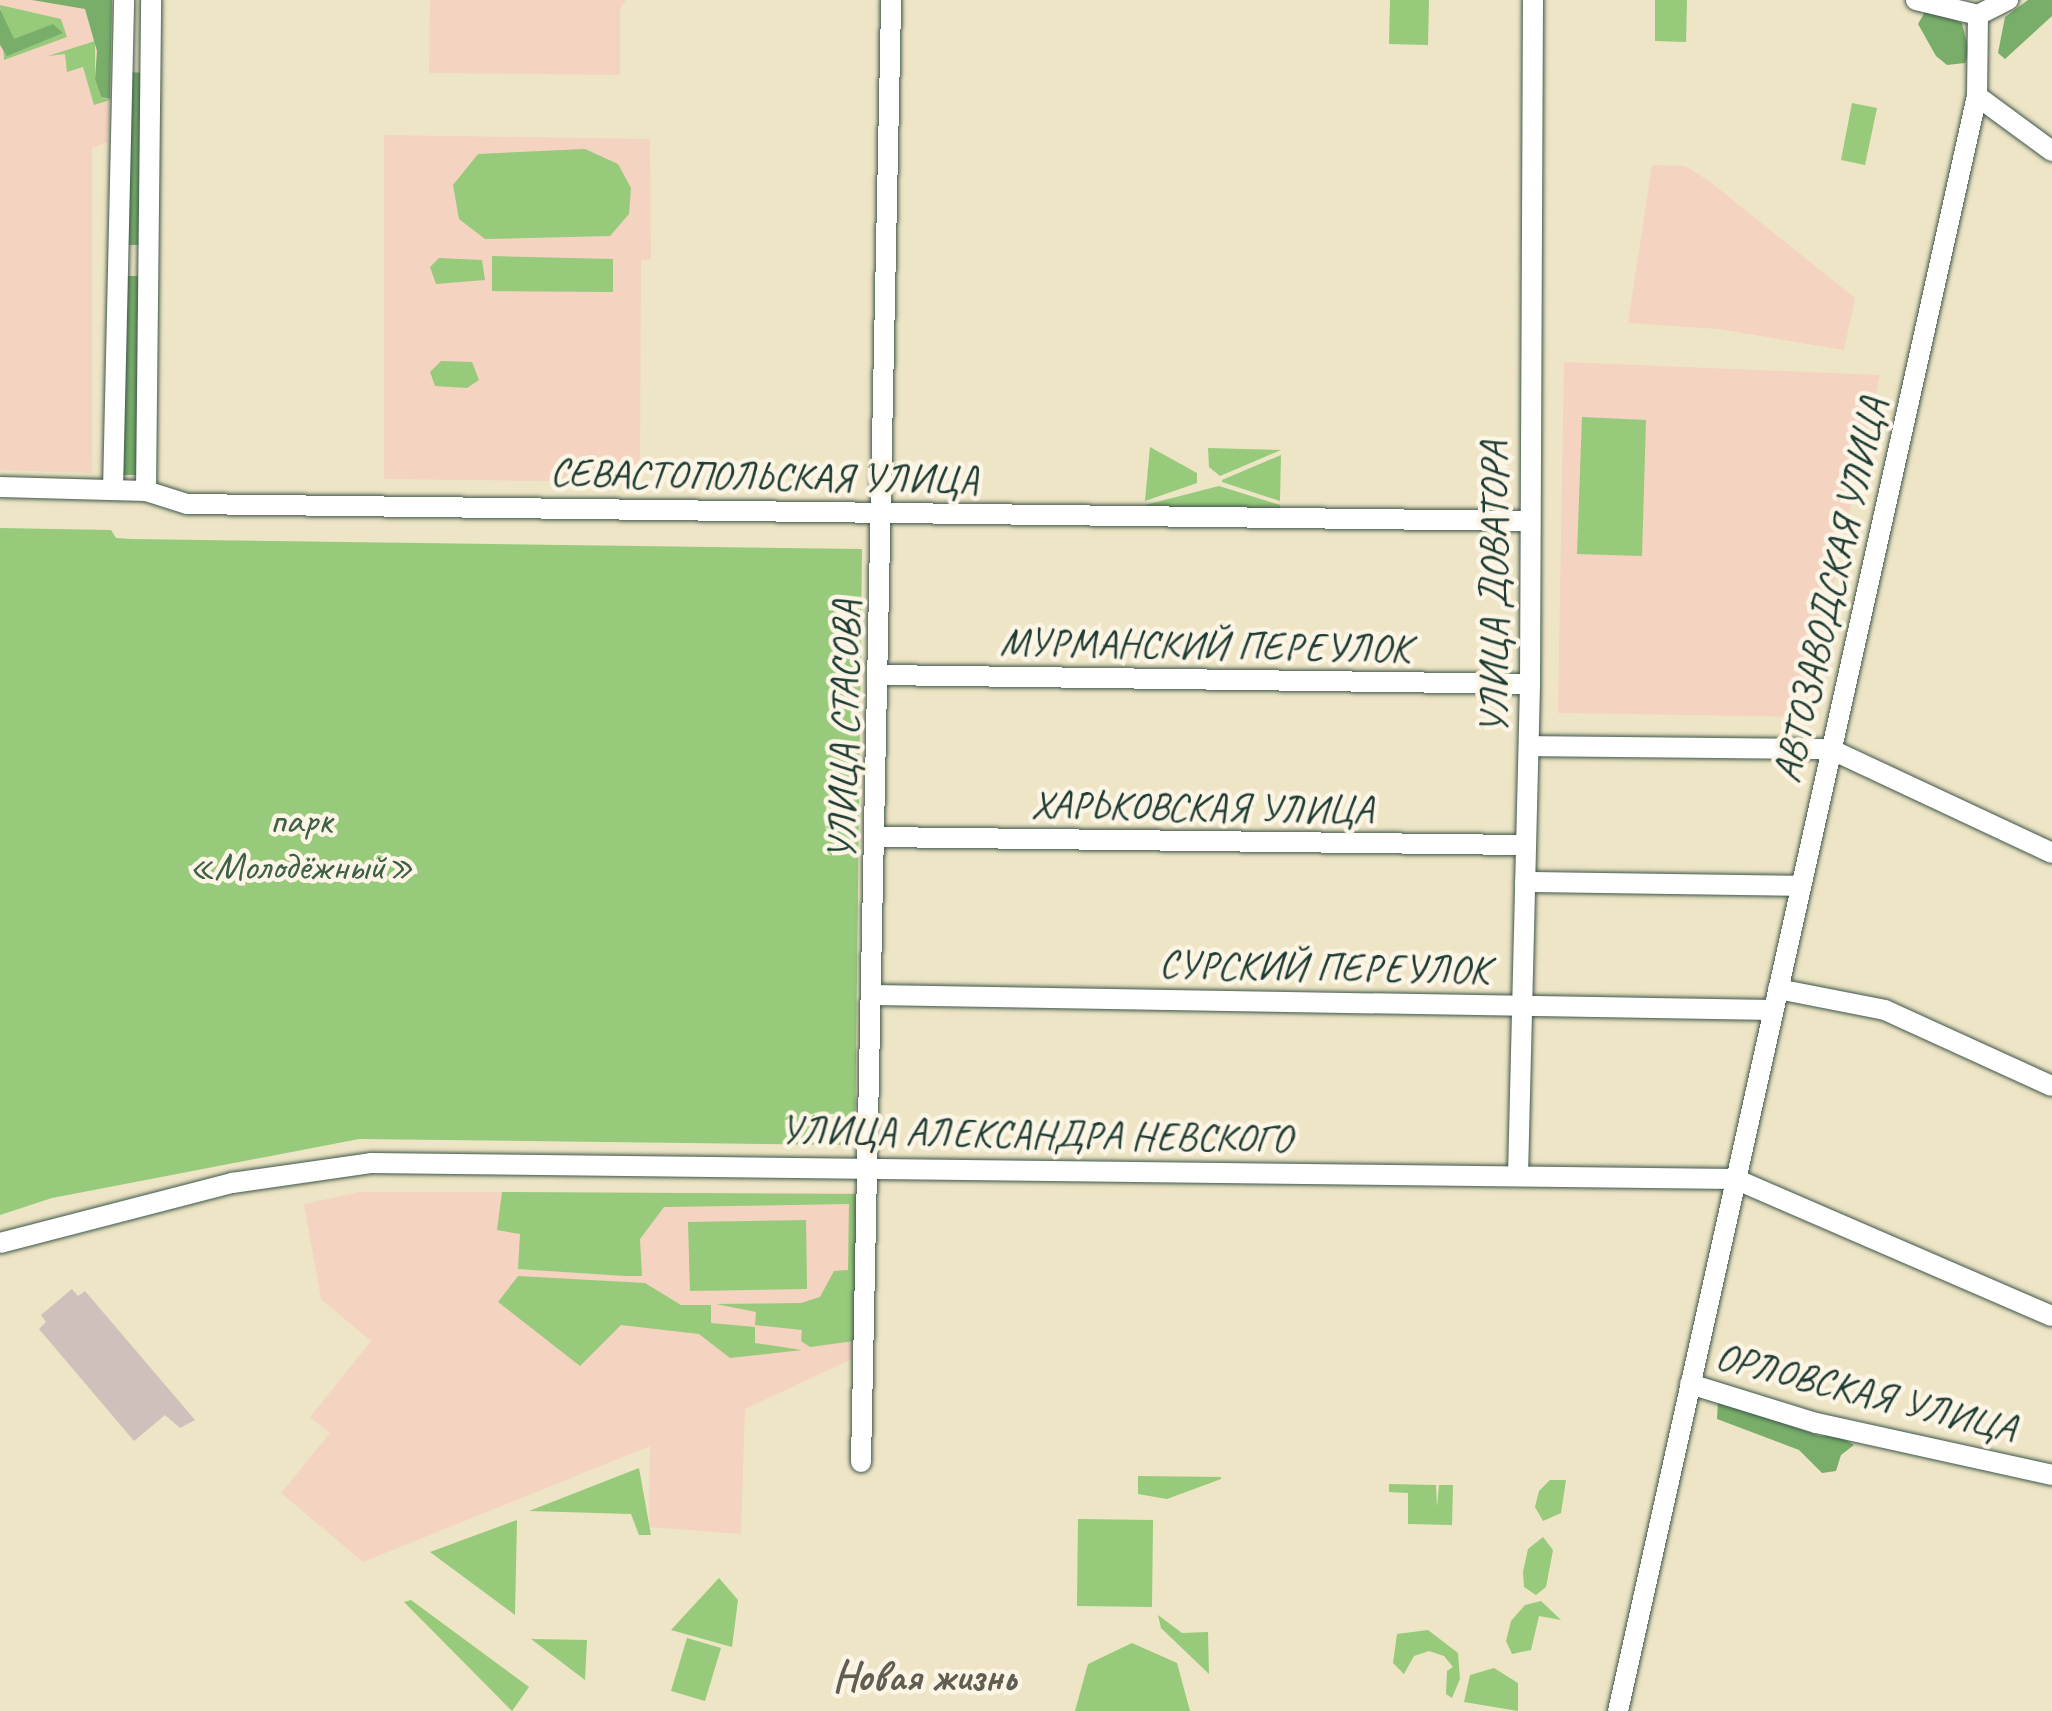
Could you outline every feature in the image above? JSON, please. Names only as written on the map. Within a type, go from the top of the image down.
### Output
[{"type":"street","points":[[113,490],[124,0]]},
{"type":"street","points":[[146,491],[151,0]]},
{"type":"street","name":"УЛИЦА СТАСОВА","points":[[861,1462],[871,1166],[891,0]]},
{"type":"street","name":"УЛИЦА ДОВАТОРА","points":[[1518,1176],[1530,684],[1533,0]]},
{"type":"street","points":[[1916,0],[1978,15],[2008,0]]},
{"type":"street","name":"АВТОЗАВОДСКАЯ УЛИЦА","points":[[1735,1179],[1977,96],[1978,15]]},
{"type":"street","points":[[1977,96],[2052,152]]},
{"type":"street","name":"СЕВАСТОПОЛЬСКАЯ УЛИЦА","points":[[0,488],[146,491],[187,504],[1530,521]]},
{"type":"street","name":"МУРМАНСКИЙ ПЕРЕУЛОК","points":[[880,675],[1530,684]]},
{"type":"street","points":[[1528,746],[1830,748],[2052,853]]},
{"type":"street","name":"ХАРЬКОВСКАЯ УЛИЦА","points":[[877,837],[1526,845]]},
{"type":"street","points":[[1525,882],[1800,886]]},
{"type":"street","points":[[1778,988],[1885,1010],[2052,1086]]},
{"type":"street","name":"СУРСКИЙ ПЕРЕУЛОК","points":[[874,995],[1773,1010]]},
{"type":"street","name":"УЛИЦА АЛЕКСАНДРА НЕВСКОГО","points":[[0,1243],[232,1182],[343,1164],[871,1166],[1735,1179],[2052,1316]]},
{"type":"street","name":"ОРЛОВСКАЯ УЛИЦА","points":[[1735,1179],[1690,1384],[1816,1423],[2052,1475]]},
{"type":"street","points":[[1618,1711],[1690,1384]]},
{"type":"shaded area","points":[[0,0],[112,0],[108,142],[92,148],[92,473],[0,470]]},
{"type":"shaded area","points":[[430,0],[626,0],[620,9],[620,75],[429,73]]},
{"type":"shaded area","points":[[384,135],[650,139],[651,259],[641,260],[640,482],[384,479]]},
{"type":"shaded area","points":[[1652,165],[1685,166],[1709,181],[1855,298],[1844,350],[1719,329],[1628,323]]},
{"type":"shaded area","points":[[1564,362],[1880,375],[1804,717],[1558,713]]},
{"type":"shaded area","points":[[360,1192],[860,1193],[854,1358],[745,1409],[741,1534],[649,1527],[650,1446],[363,1562],[281,1493],[330,1433],[310,1417],[371,1341],[321,1299],[304,1204]]},
{"type":"shaded area","points":[[72,1289],[78,1296],[85,1291],[195,1420],[180,1428],[165,1415],[134,1441],[39,1329],[46,1322],[41,1315]]},
{"type":"green space","points":[[32,0],[112,0],[110,99],[101,97],[95,79],[97,51],[85,9]]},
{"type":"green space","points":[[1390,0],[1429,0],[1428,45],[1389,44]]},
{"type":"green space","points":[[1655,0],[1687,0],[1686,42],[1655,41]]},
{"type":"green space","points":[[2028,0],[2052,0],[2052,16],[2005,59],[1998,53],[2005,17]]},
{"type":"green space","points":[[0,5],[61,19],[67,37],[4,60]]},
{"type":"green space","points":[[0,9],[14,39],[53,24],[63,33],[7,56],[0,45]]},
{"type":"green space","points":[[1926,10],[1962,23],[1969,52],[1965,63],[1947,65],[1936,56],[1918,24]]},
{"type":"green space","points":[[95,41],[95,79],[101,97],[110,100],[94,105],[83,67],[67,72],[65,54],[48,56]]},
{"type":"green space","points":[[130,72],[144,73],[141,245],[128,245]]},
{"type":"green space","points":[[1852,103],[1877,108],[1865,165],[1841,160]]},
{"type":"green space","points":[[585,149],[618,164],[631,188],[629,214],[610,236],[485,239],[459,219],[453,185],[478,154]]},
{"type":"green space","points":[[492,256],[613,259],[613,292],[492,291]]},
{"type":"green space","points":[[439,258],[482,260],[485,280],[436,284],[430,267]]},
{"type":"green space","points":[[128,276],[142,276],[137,475],[123,475]]},
{"type":"green space","points":[[441,361],[472,362],[479,380],[467,388],[435,386],[430,372]]},
{"type":"green space","points":[[1582,417],[1646,420],[1642,556],[1577,554]]},
{"type":"green space","points":[[1150,447],[1197,473],[1197,483],[1145,501]]},
{"type":"green space","points":[[1208,448],[1281,450],[1220,476],[1209,467]]},
{"type":"green space","points":[[1281,455],[1280,501],[1222,482],[1222,480]]},
{"type":"green space","points":[[1219,486],[1280,505],[1280,513],[1145,512],[1145,505]]},
{"type":"green space","name":"парк «Молодёжный»","points":[[0,528],[111,530],[116,538],[131,539],[862,549],[855,1145],[359,1139],[52,1198],[0,1215]]},
{"type":"green space","points":[[502,1192],[859,1194],[854,1341],[810,1347],[801,1341],[802,1330],[755,1325],[756,1312],[716,1304],[801,1303],[820,1297],[834,1271],[848,1270],[849,1204],[664,1207],[640,1239],[642,1276],[625,1276],[518,1269],[520,1234],[497,1230]]},
{"type":"green space","points":[[806,1220],[807,1289],[690,1291],[688,1222]]},
{"type":"green space","points":[[518,1276],[645,1283],[681,1305],[711,1305],[711,1323],[755,1327],[755,1343],[802,1350],[730,1358],[699,1334],[621,1325],[580,1366],[498,1302]]},
{"type":"green space","points":[[1718,1401],[1820,1436],[1837,1435],[1854,1445],[1841,1455],[1836,1471],[1822,1473],[1799,1450],[1717,1419]]},
{"type":"green space","points":[[639,1468],[651,1535],[639,1535],[631,1514],[529,1511]]},
{"type":"green space","points":[[1138,1476],[1221,1479],[1167,1499],[1138,1494]]},
{"type":"green space","points":[[1550,1480],[1566,1480],[1561,1513],[1543,1521],[1535,1507],[1539,1491]]},
{"type":"green space","points":[[1389,1484],[1436,1485],[1437,1507],[1439,1485],[1453,1485],[1452,1525],[1408,1524],[1408,1493],[1389,1492]]},
{"type":"green space","points":[[1078,1519],[1153,1520],[1152,1607],[1077,1606]]},
{"type":"green space","points":[[517,1520],[515,1614],[515,1615],[430,1552]]},
{"type":"green space","points":[[1543,1537],[1553,1550],[1546,1587],[1536,1595],[1524,1587],[1523,1572],[1528,1549]]},
{"type":"green space","points":[[719,1578],[738,1600],[732,1647],[671,1630]]},
{"type":"green space","points":[[411,1600],[529,1687],[512,1711],[404,1602]]},
{"type":"green space","points":[[1541,1601],[1561,1620],[1539,1616],[1531,1650],[1512,1654],[1506,1641],[1511,1621],[1525,1605]]},
{"type":"green space","points":[[1158,1615],[1182,1633],[1208,1632],[1209,1674],[1161,1628]]},
{"type":"green space","points":[[1428,1630],[1458,1653],[1460,1679],[1452,1698],[1446,1694],[1447,1671],[1453,1667],[1444,1656],[1429,1651],[1414,1656],[1404,1674],[1393,1663],[1397,1634]]},
{"type":"green space","points":[[687,1638],[721,1648],[705,1701],[671,1691]]},
{"type":"green space","points":[[531,1639],[587,1640],[585,1680]]},
{"type":"green space","points":[[1132,1643],[1177,1663],[1190,1711],[1075,1711],[1088,1664]]},
{"type":"green space","points":[[1494,1668],[1518,1683],[1518,1711],[1464,1702],[1470,1675]]},
{"type":"district","name":"Новая жизнь","points":[[924,1677]]}]
